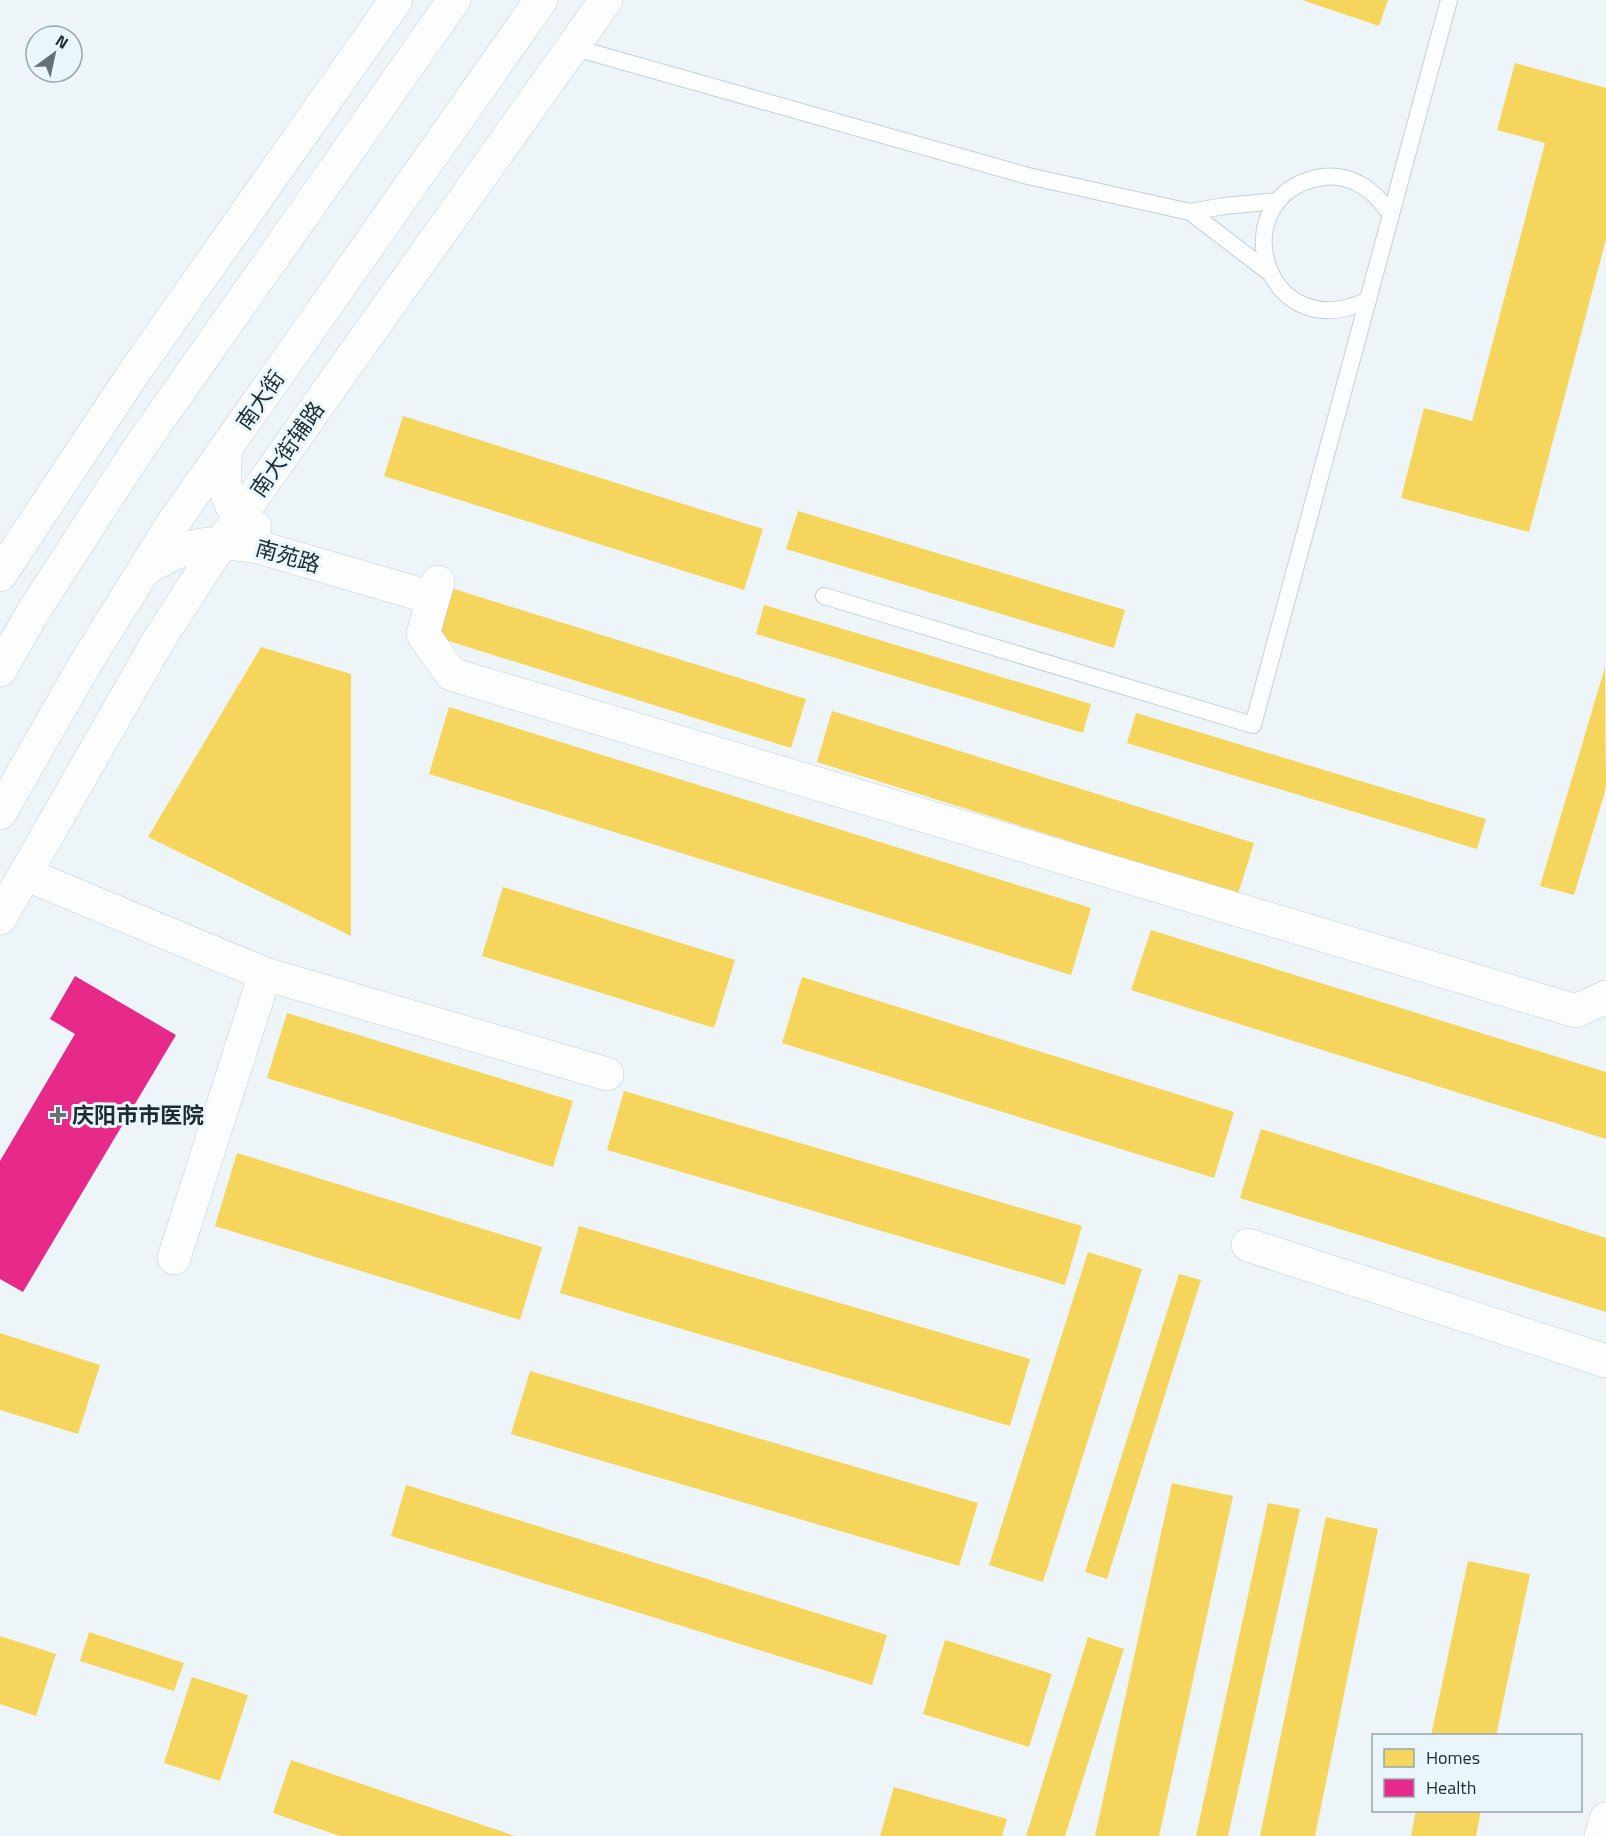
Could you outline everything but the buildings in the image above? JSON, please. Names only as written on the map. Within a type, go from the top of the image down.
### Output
[{"type":"street","points":[[0,575],[133,374],[396,0]]},
{"type":"street","points":[[0,670],[33,612],[139,448],[454,0]]},
{"type":"street","name":"南大街","points":[[0,813],[84,666],[171,526],[541,0]]},
{"type":"street","name":"南大街辅路","points":[[0,918],[158,641],[231,529],[606,0]]},
{"type":"street","name":"南苑路","points":[[226,448],[223,471],[225,491],[232,508],[231,529]]},
{"type":"street","name":"南苑路","points":[[144,570],[186,548],[210,542],[231,529]]},
{"type":"street","name":"南苑路","points":[[231,529],[258,546],[436,590],[423,634],[451,674],[1576,1011],[1606,997]]},
{"type":"street","points":[[25,874],[265,974],[607,1074]]},
{"type":"street","points":[[174,1258],[265,974]]},
{"type":"street","points":[[1248,1245],[1606,1361]]},
{"type":"street","points":[[1601,1836],[1606,1819]]},
{"type":"lane","points":[[824,596],[1253,725],[1449,0]]},
{"type":"lane","points":[[572,47],[1028,176],[1190,212],[1278,201]]},
{"type":"lane","points":[[1269,273],[1264,254],[1264,235],[1269,217],[1278,201],[1293,188],[1310,179],[1329,177],[1348,179],[1366,186],[1380,199],[1391,215]]},
{"type":"lane","points":[[1190,212],[1269,273],[1280,289],[1295,302],[1313,309],[1332,312],[1351,308],[1368,300]]},
{"type":"place","name":"庆阳市市医院","points":[[58,1115]]}]
